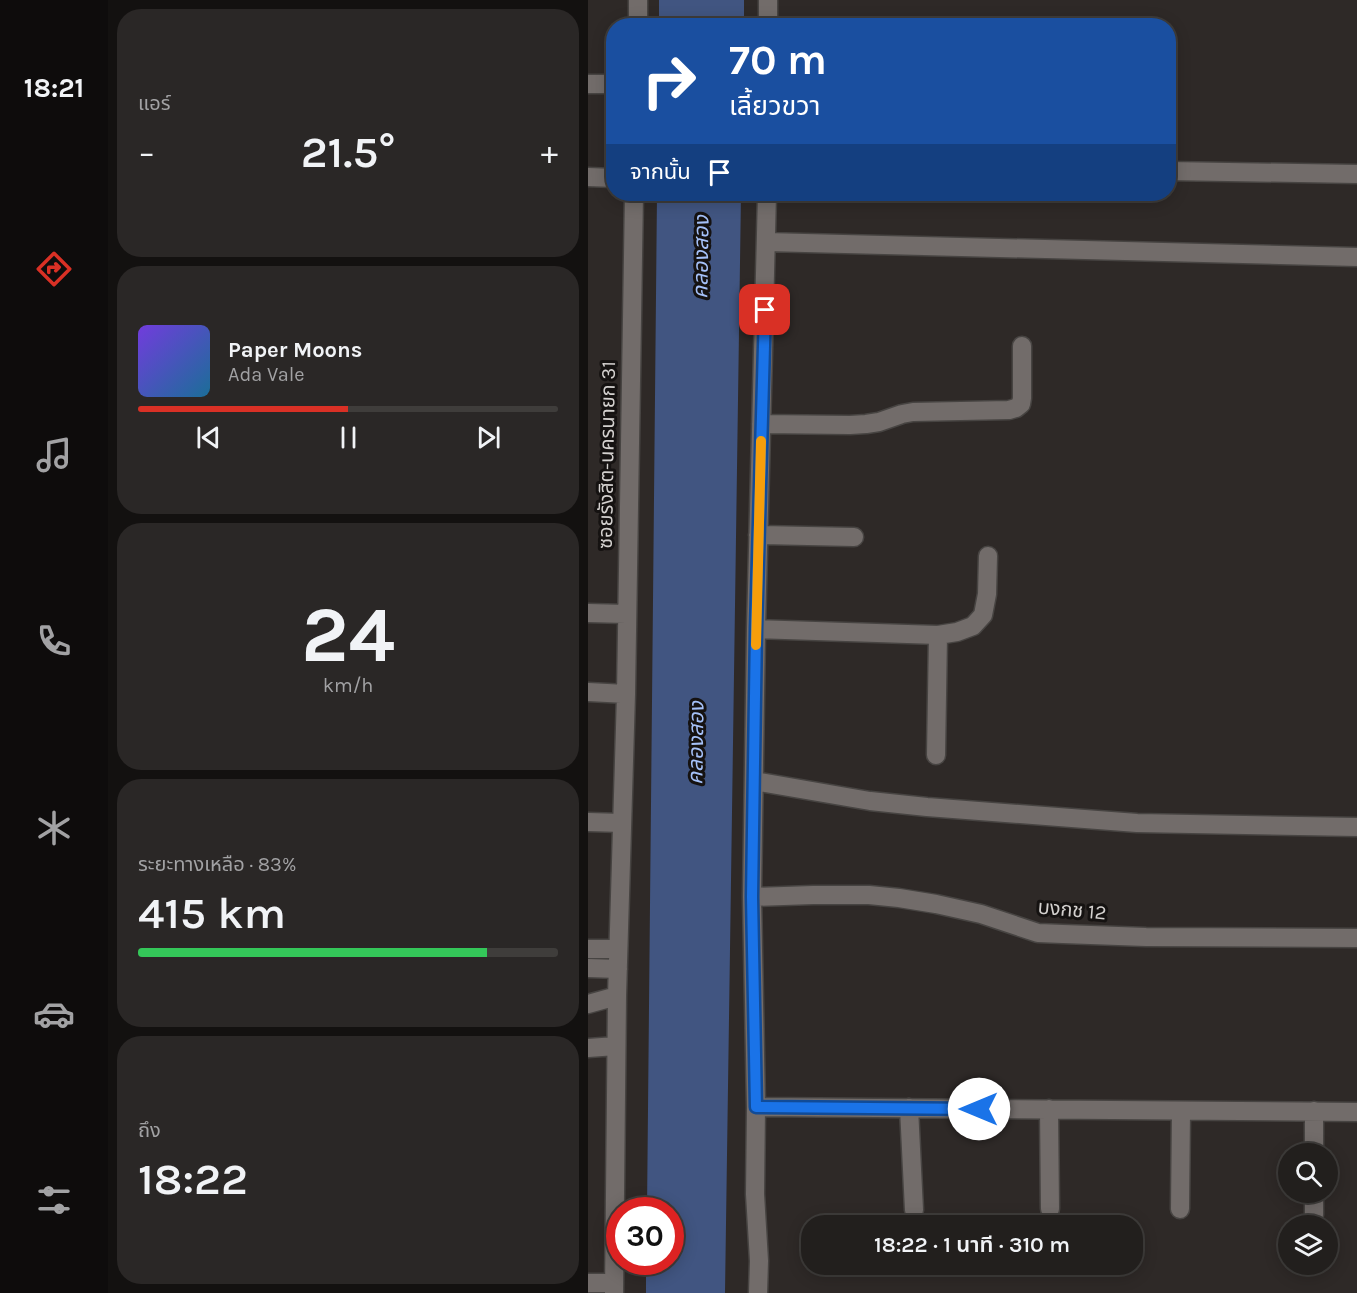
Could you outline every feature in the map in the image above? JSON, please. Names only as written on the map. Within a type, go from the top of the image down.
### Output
[{"type":"street","points":[[638,0],[638,18]]},
{"type":"street","points":[[768,0],[768,18]]},
{"type":"street","points":[[588,84],[606,84]]},
{"type":"street","points":[[1176,171],[1357,174]]},
{"type":"street","points":[[588,177],[606,178]]},
{"type":"street","name":"ซอยรังสิต-นครนายก 31","points":[[614,1288],[616,1046],[626,694],[634,201]]},
{"type":"street","points":[[758,1293],[752,897],[767,201]]},
{"type":"street","points":[[766,242],[1357,257]]},
{"type":"street","points":[[762,423],[850,425],[879,422],[913,412],[1016,408],[1021,404],[1022,398],[1022,346]]},
{"type":"street","points":[[758,535],[855,537]]},
{"type":"street","points":[[756,629],[938,635],[957,632],[973,626],[983,615],[987,594],[988,555]]},
{"type":"street","points":[[588,613],[626,614]]},
{"type":"street","points":[[936,755],[938,635]]},
{"type":"street","points":[[588,692],[626,694]]},
{"type":"street","points":[[754,781],[870,801],[927,807],[1137,823],[1357,827]]},
{"type":"street","points":[[588,822],[622,823]]},
{"type":"street","name":"บงกช 12","points":[[752,897],[869,895],[899,898],[981,914],[1038,933],[1146,937],[1357,938]]},
{"type":"street","points":[[588,949],[618,949]]},
{"type":"street","points":[[588,968],[618,969]]},
{"type":"street","points":[[588,1004],[617,996]]},
{"type":"street","points":[[588,1048],[616,1046]]},
{"type":"street","points":[[756,1107],[1357,1112]]},
{"type":"street","points":[[909,1108],[914,1210]]},
{"type":"street","points":[[1049,1109],[1050,1209]]},
{"type":"street","points":[[1180,1209],[1181,1110]]},
{"type":"street","points":[[1314,1111],[1314,1143]]},
{"type":"street","points":[[1314,1203],[1314,1215]]},
{"type":"street","points":[[588,1282],[614,1288]]},
{"type":"water","points":[[659,0],[744,0],[744,18],[659,18]]},
{"type":"water","name":"คลองสอง","points":[[657,201],[741,201],[725,1293],[646,1293],[646,1275],[684,1275],[684,1197],[647,1197]]},
{"type":"slow traffic","points":[[756,645],[761,441]]},
{"type":"route","points":[[765,310],[756,629],[752,897],[756,1107],[979,1109]]}]
